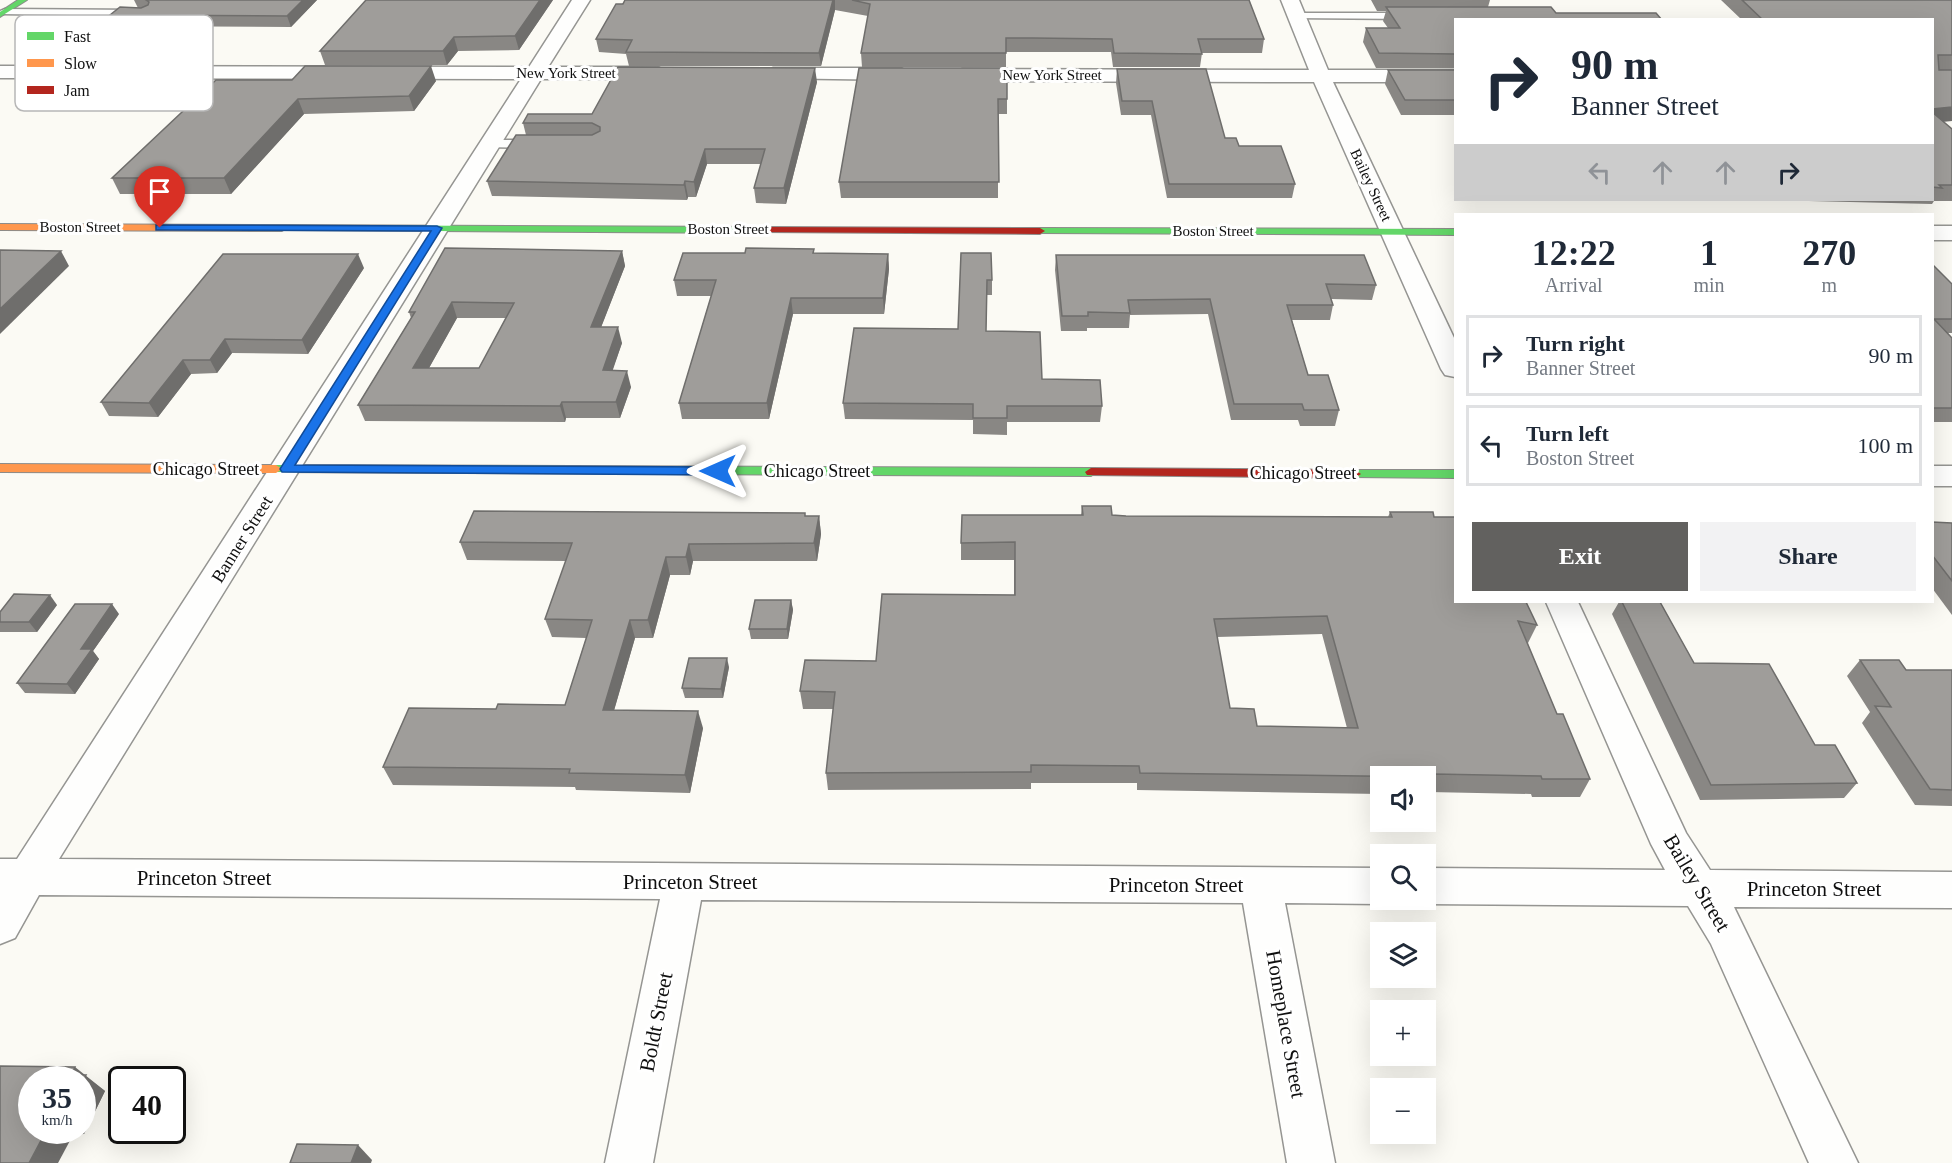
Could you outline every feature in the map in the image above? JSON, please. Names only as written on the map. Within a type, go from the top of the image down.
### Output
[{"type":"street","points":[[2,14],[23,0]]},
{"type":"street","name":"Banner Street","points":[[0,925],[15,877],[53,834],[581,0]]},
{"type":"street","name":"Bailey Street","points":[[1293,8],[1454,367]]},
{"type":"street","name":"New York Street","points":[[0,72],[15,72]]},
{"type":"street","name":"New York Street","points":[[213,72],[674,73]]},
{"type":"street","points":[[757,74],[923,74]]},
{"type":"street","name":"New York Street","points":[[946,75],[1454,76]]},
{"type":"street","name":"Boston Street","points":[[0,227],[1454,232]]},
{"type":"street","points":[[1934,233],[1952,233]]},
{"type":"street","name":"Chicago Street","points":[[0,468],[1454,474]]},
{"type":"street","points":[[1934,476],[1952,476]]},
{"type":"street","name":"Bailey Street","points":[[1562,603],[1671,844],[1726,931],[1834,1163]]},
{"type":"street","name":"Princeton Street","points":[[15,877],[1370,886]]},
{"type":"street","name":"Boldt Street","points":[[629,1163],[684,881]]},
{"type":"street","name":"Homeplace Street","points":[[1261,885],[1311,1163]]},
{"type":"street","name":"Princeton Street","points":[[1436,886],[1952,890]]},
{"type":"lane","points":[[1293,8],[1421,16]]},
{"type":"lane","points":[[2,14],[146,13]]},
{"type":"lane","points":[[490,144],[548,144]]},
{"type":"building","points":[[146,0],[303,0],[287,16],[110,15],[120,7],[141,8],[149,2]]},
{"type":"building","points":[[366,0],[540,0],[515,36],[454,37],[443,51],[320,51]]},
{"type":"building","points":[[625,0],[833,0],[819,53],[626,52],[632,40],[596,39],[616,4],[623,4]]},
{"type":"building","points":[[852,0],[1249,0],[1264,39],[1198,39],[1202,54],[1114,53],[1112,39],[1033,38],[1006,38],[1006,53],[861,53],[870,4]]},
{"type":"building","points":[[1742,0],[1952,0],[1952,55],[1938,55],[1939,70],[1952,70],[1952,107],[1934,109],[1934,18],[1761,18]]},
{"type":"building","points":[[1386,7],[1551,7],[1556,13],[1656,13],[1660,18],[1454,18],[1454,54],[1379,53],[1366,28],[1400,28]]},
{"type":"building","points":[[305,66],[431,66],[409,96],[298,99],[224,178],[112,178],[183,111],[213,111],[213,83],[216,80],[292,80]]},
{"type":"building","points":[[618,67],[815,68],[784,188],[754,188],[765,149],[705,149],[694,182],[685,181],[684,185],[487,181],[516,135],[592,135],[600,131],[600,127],[592,123],[523,123],[528,114],[592,114]]},
{"type":"building","points":[[859,68],[1007,68],[1007,99],[998,99],[999,182],[839,182]]},
{"type":"building","points":[[1117,69],[1206,69],[1225,138],[1236,138],[1239,146],[1281,146],[1295,184],[1169,184],[1152,101],[1122,101]]},
{"type":"building","points":[[1388,70],[1454,70],[1454,100],[1405,100]]},
{"type":"building","points":[[1934,114],[1952,129],[1952,185],[1939,185],[1942,188],[1934,187]]},
{"type":"building","points":[[445,248],[622,251],[591,327],[618,327],[603,370],[627,371],[616,402],[562,402],[560,406],[358,405],[415,312],[409,312]],"holes":[[[452,302],[514,303],[479,368],[413,368]]]},
{"type":"building","points":[[746,248],[814,249],[813,253],[888,254],[883,298],[791,298],[767,403],[679,403],[716,280],[674,280],[683,253],[745,253]]},
{"type":"building","points":[[0,250],[61,251],[0,309]]},
{"type":"building","points":[[961,253],[991,253],[992,280],[987,280],[986,331],[1040,332],[1042,379],[1100,380],[1102,406],[1007,406],[1007,418],[973,418],[973,404],[843,403],[854,328],[958,329]]},
{"type":"building","points":[[223,254],[358,254],[302,340],[225,339],[210,360],[183,360],[149,403],[101,402]]},
{"type":"building","points":[[1056,255],[1364,255],[1376,285],[1326,284],[1333,305],[1287,305],[1308,375],[1328,375],[1339,410],[1304,410],[1302,404],[1234,404],[1210,299],[1128,300],[1130,313],[1088,312],[1088,316],[1062,316]]},
{"type":"building","points":[[1934,266],[1952,284],[1952,319],[1934,319]]},
{"type":"building","points":[[1934,319],[1952,338],[1952,408],[1934,408]]},
{"type":"building","points":[[1082,506],[1111,506],[1112,515],[1126,516],[1392,517],[1390,512],[1433,512],[1434,517],[1454,517],[1454,603],[1526,603],[1537,625],[1518,621],[1557,714],[1563,714],[1590,779],[1436,774],[1436,766],[1370,766],[1370,776],[1140,773],[1139,766],[1031,765],[1031,772],[826,773],[835,692],[800,691],[805,660],[876,661],[882,594],[1015,595],[1015,542],[961,543],[962,515],[1083,515]],"holes":[[[1327,616],[1358,728],[1257,726],[1254,709],[1230,708],[1214,619]]]},
{"type":"building","points":[[474,511],[805,513],[805,516],[819,516],[814,543],[689,544],[686,557],[666,557],[648,620],[630,620],[603,710],[698,711],[685,775],[569,773],[570,769],[383,767],[409,708],[496,709],[498,704],[565,705],[592,620],[545,619],[572,543],[460,542]]},
{"type":"building","points":[[1934,522],[1952,523],[1952,581],[1934,558]]},
{"type":"building","points":[[14,594],[50,595],[29,622],[0,622],[0,612]]},
{"type":"building","points":[[755,600],[791,600],[787,629],[749,629]]},
{"type":"building","points":[[1622,603],[1661,603],[1694,663],[1769,664],[1815,745],[1835,745],[1857,783],[1711,785]]},
{"type":"building","points":[[75,604],[112,604],[81,649],[92,649],[67,684],[17,683]]},
{"type":"building","points":[[689,658],[727,658],[721,689],[682,688]]},
{"type":"building","points":[[1860,660],[1899,660],[1906,670],[1952,670],[1952,790],[1930,789],[1875,706],[1891,707]]},
{"type":"building","points":[[0,1066],[18,1066],[18,1144],[39,1144],[29,1163],[0,1163]]},
{"type":"building","points":[[297,1144],[358,1145],[351,1163],[290,1163]]},
{"type":"traffic: fast","points":[[0,15],[23,0]]},
{"type":"traffic: fast","points":[[282,228],[763,230]]},
{"type":"traffic: fast","points":[[1040,231],[1454,232]]},
{"type":"traffic: fast","points":[[276,469],[1091,472]]},
{"type":"traffic: fast","points":[[1355,474],[1454,474]]},
{"type":"traffic: slow","points":[[0,227],[282,228]]},
{"type":"traffic: slow","points":[[0,468],[276,469]]},
{"type":"traffic: jam","points":[[763,230],[1040,231]]},
{"type":"traffic: jam","points":[[1091,472],[1355,474]]},
{"type":"route","points":[[160,228],[437,228],[286,469],[718,471]]}]
